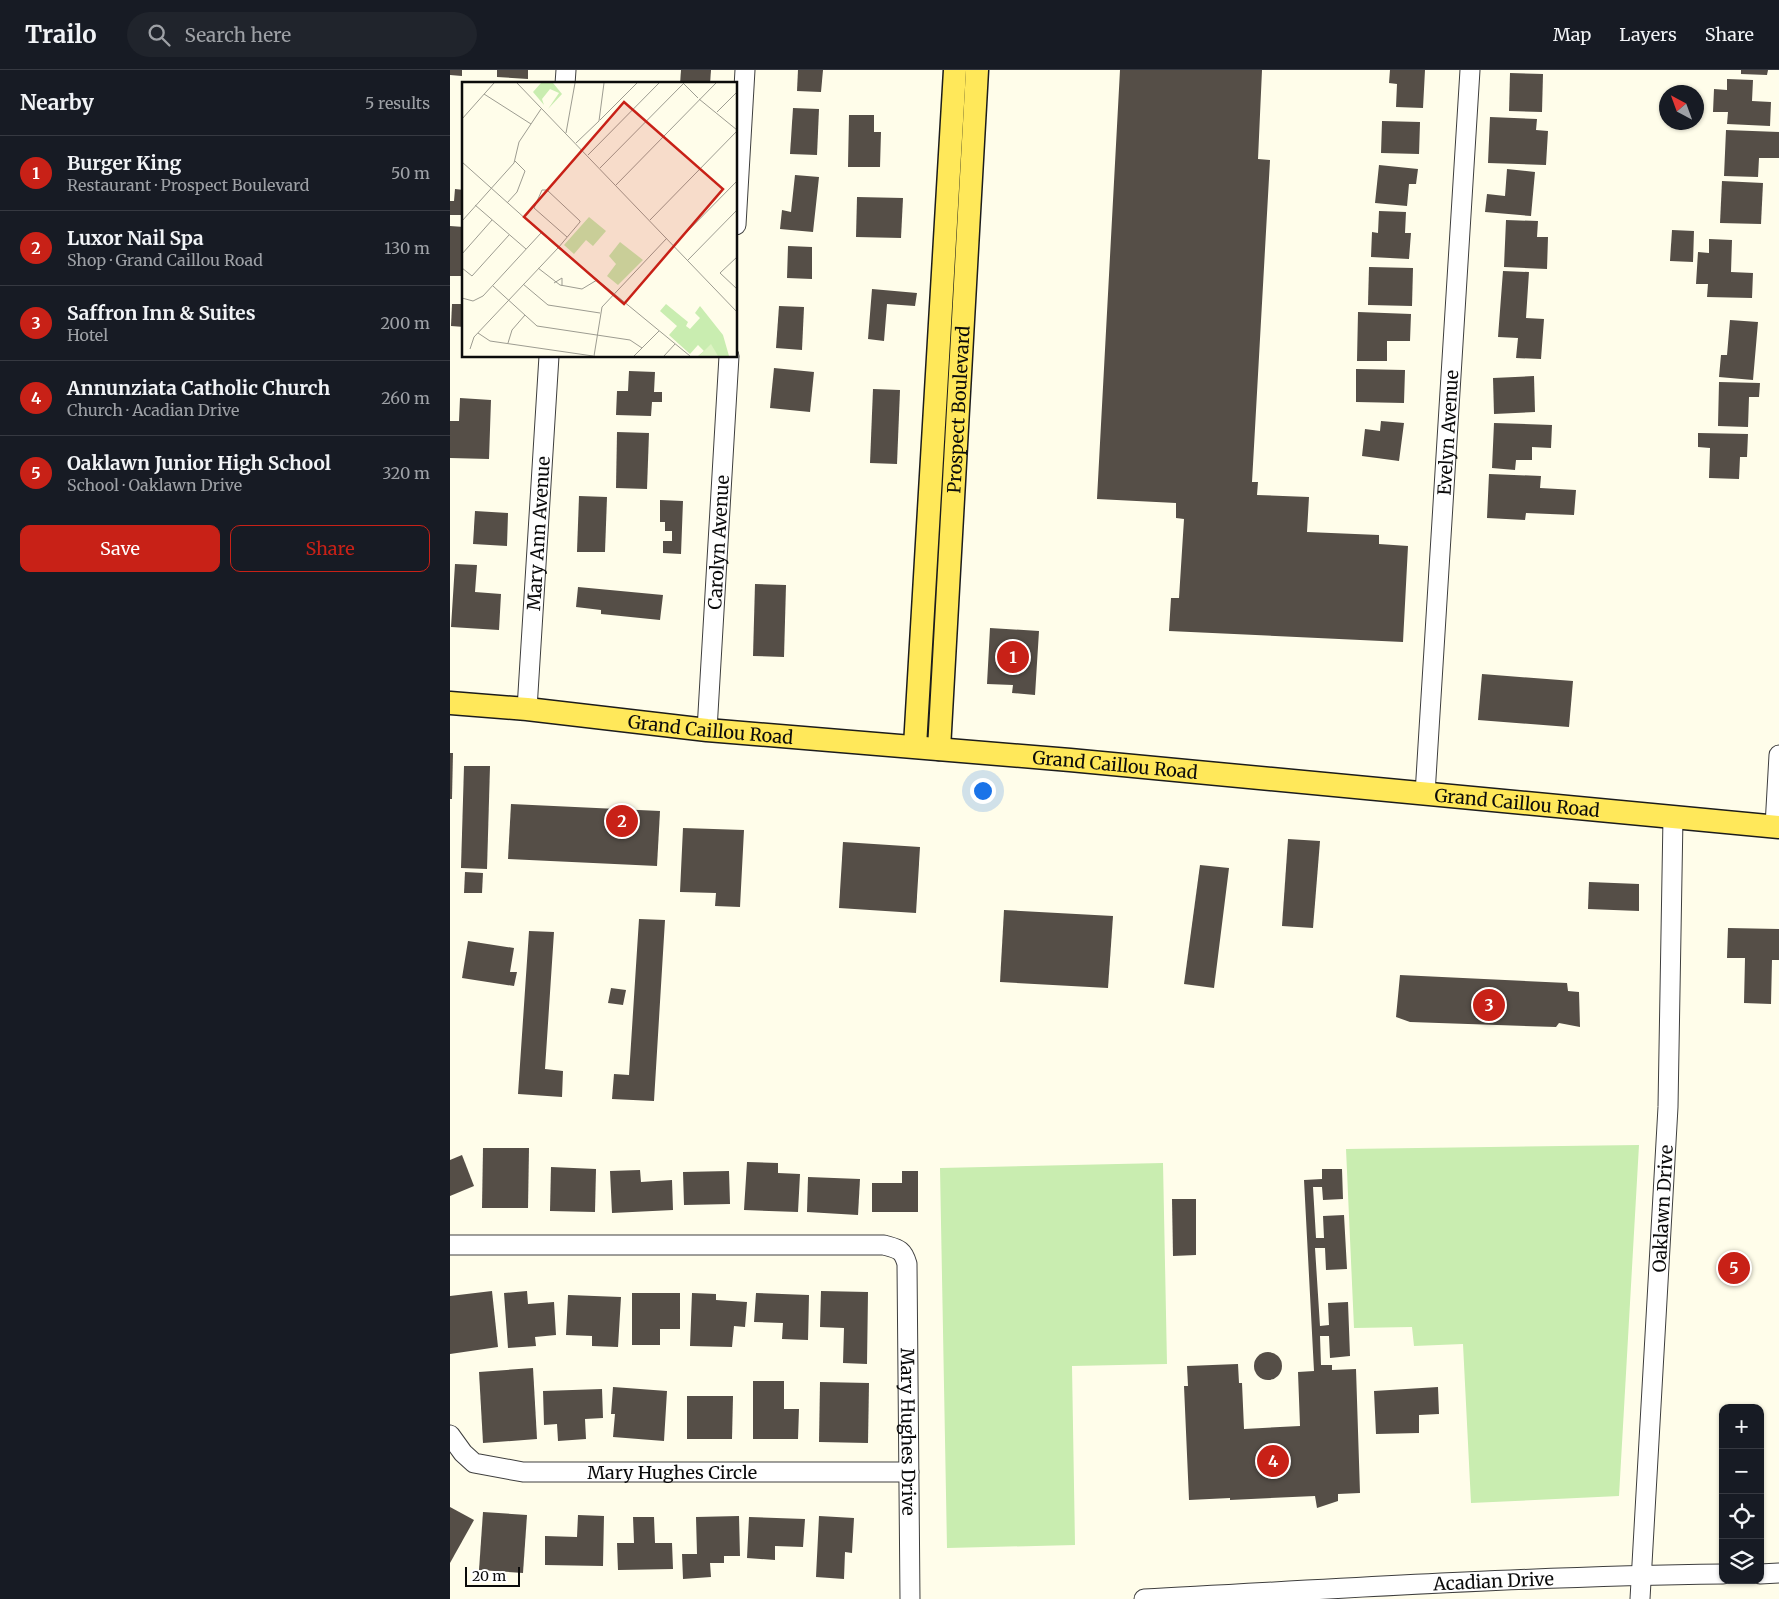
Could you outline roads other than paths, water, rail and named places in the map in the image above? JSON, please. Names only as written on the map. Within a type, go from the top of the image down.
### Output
[{"type":"main road","name":"Prospect Boulevard","points":[[915,746],[955,70]]},
{"type":"main road","name":"Prospect Boulevard","points":[[939,749],[977,70]]},
{"type":"main road","name":"Grand Caillou Road","points":[[450,703],[527,709],[707,730],[915,746],[1777,827]]},
{"type":"street","points":[[738,191],[745,70]]},
{"type":"street","name":"Evelyn Avenue","points":[[1425,794],[1470,70]]},
{"type":"street","name":"Mary Ann Avenue","points":[[527,709],[549,358]]},
{"type":"street","name":"Carolyn Avenue","points":[[707,730],[729,358]]},
{"type":"street","points":[[1777,827],[1779,755]]},
{"type":"street","name":"Oaklawn Drive","points":[[1640,1599],[1668,1107],[1673,817]]},
{"type":"street","name":"Mary Hughes Drive","points":[[450,1244],[884,1245],[898,1248],[905,1255],[907,1264],[910,1599]]},
{"type":"street","name":"Mary Hughes Circle","points":[[450,1435],[462,1453],[474,1464],[523,1472],[909,1472]]},
{"type":"street","points":[[1764,1574],[1779,1573]]},
{"type":"street","name":"Acadian Drive","points":[[1144,1599],[1423,1592],[1641,1575],[1719,1574]]},
{"type":"place","name":"Burger King","points":[[1013,657]]},
{"type":"place","name":"Luxor Nail Spa","points":[[622,821]]},
{"type":"place","name":"Saffron Inn & Suites","points":[[1489,1005]]},
{"type":"place","name":"Oaklawn Junior High School","points":[[1734,1268]]},
{"type":"place","name":"Annunziata Catholic Church","points":[[1273,1461]]}]
